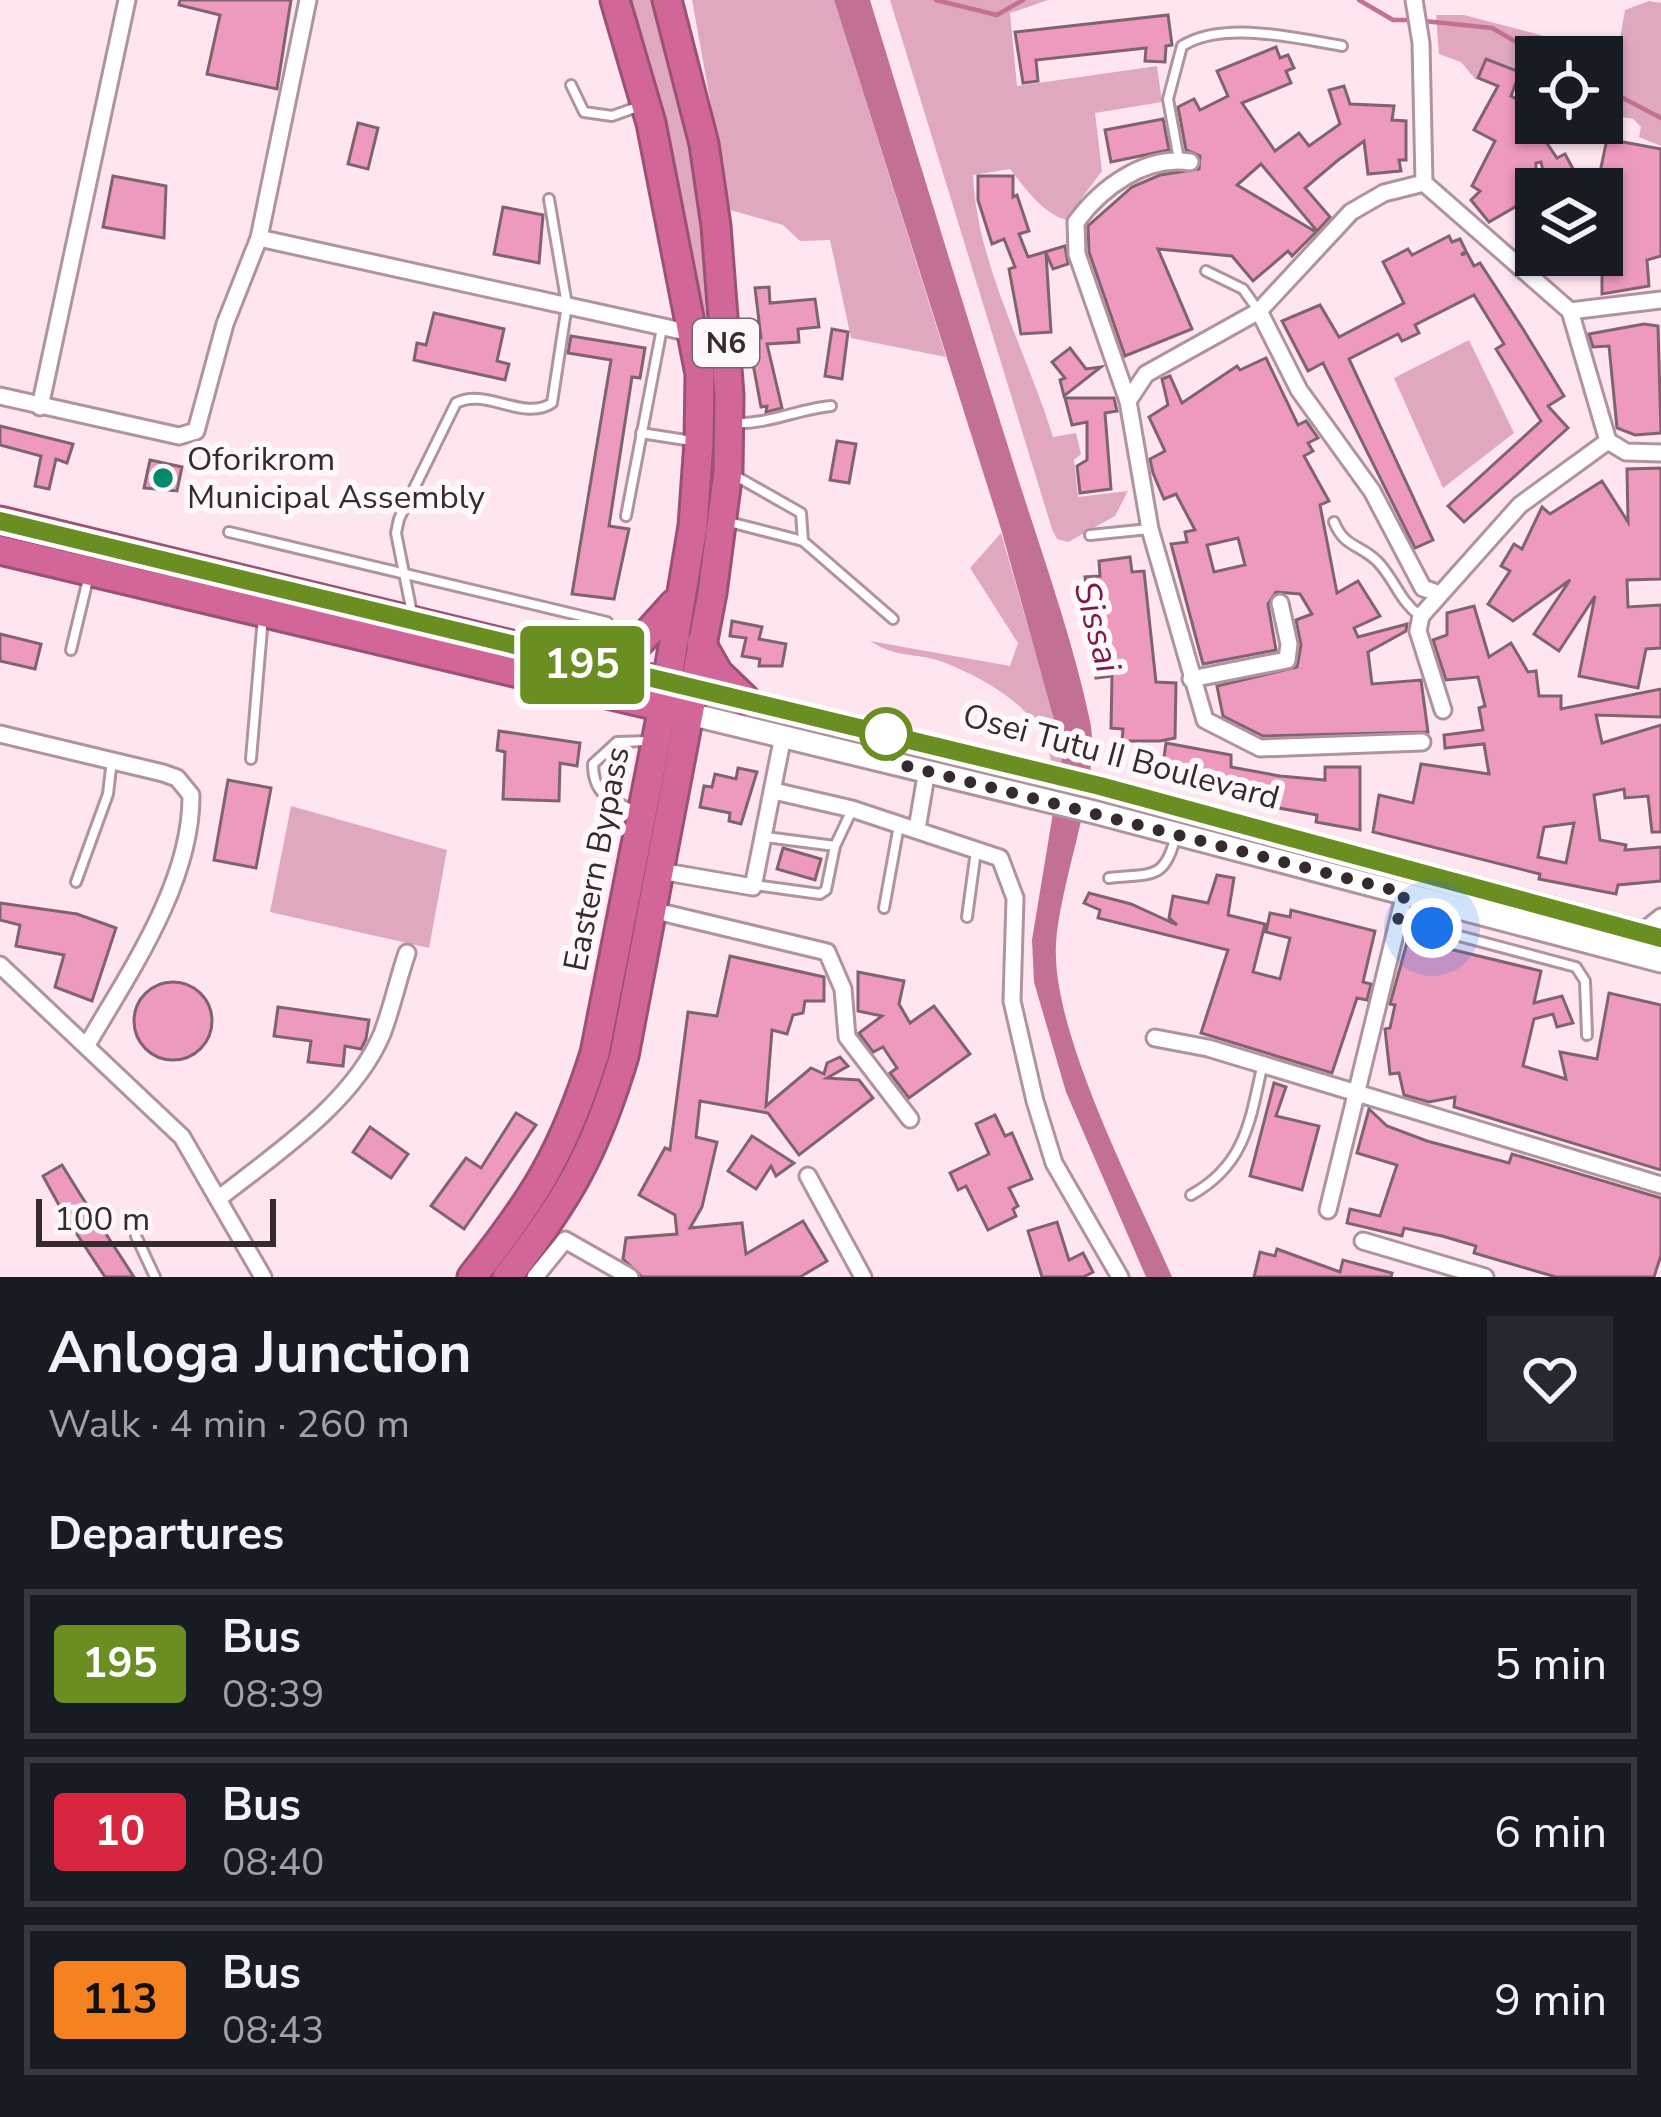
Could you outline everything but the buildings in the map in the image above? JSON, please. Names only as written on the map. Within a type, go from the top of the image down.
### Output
[{"type":"highway","name":"Eastern Bypass","points":[[507,1277],[555,1216],[599,1138],[624,1056],[660,871],[679,698],[679,595],[693,526],[700,374],[646,104],[615,0]]},
{"type":"highway","name":"Eastern Bypass","points":[[472,1277],[527,1208],[569,1134],[595,1053],[657,740],[701,643],[723,520],[729,422],[725,329],[707,164],[667,0]]},
{"type":"highway","name":"Osei Tutu II Boulevard","points":[[0,521],[572,662],[679,698]]},
{"type":"highway","name":"Osei Tutu II Boulevard","points":[[0,550],[263,612],[679,698]]},
{"type":"highway","points":[[572,662],[594,662],[636,646],[654,632],[679,595]]},
{"type":"highway","points":[[701,643],[718,673],[745,699]]},
{"type":"main road","name":"Osei Tutu II Boulevard","points":[[679,698],[745,699],[1100,786],[1651,935]]},
{"type":"main road","name":"Osei Tutu II Boulevard","points":[[679,698],[783,736],[1661,961]]},
{"type":"street","points":[[40,406],[128,0]]},
{"type":"street","points":[[0,396],[179,436],[196,431],[225,324],[259,238],[308,0]]},
{"type":"street","points":[[1416,7],[1424,183],[1570,311],[1608,441],[1626,452],[1661,453]]},
{"type":"street","points":[[1185,161],[1127,175],[1076,222],[1077,254],[1128,401],[1150,529],[1205,720],[1260,748],[1422,742]]},
{"type":"street","points":[[1128,401],[1146,374],[1259,311],[1351,212],[1384,193],[1424,183]]},
{"type":"street","points":[[259,238],[691,333]]},
{"type":"street","points":[[1570,311],[1661,299]]},
{"type":"street","points":[[1259,311],[1299,390],[1372,491],[1423,589],[1437,593]]},
{"type":"street","points":[[1443,710],[1418,632],[1421,616],[1520,505],[1608,441]]},
{"type":"street","points":[[1191,679],[1287,660],[1289,644],[1280,604]]},
{"type":"street","points":[[0,734],[112,758],[177,778],[192,803],[164,899],[87,1045]]},
{"type":"street","points":[[660,871],[746,889],[755,885],[783,736]]},
{"type":"street","points":[[917,829],[927,770]]},
{"type":"street","points":[[774,791],[852,809],[1000,858],[1012,878],[1012,1001],[1054,1163],[1120,1277]]},
{"type":"street","points":[[1328,1210],[1405,893]]},
{"type":"street","points":[[652,910],[827,952],[843,989],[847,1037],[910,1119]]},
{"type":"street","points":[[1651,935],[1661,916]]},
{"type":"street","points":[[218,1199],[313,1120],[366,1063],[382,1034],[407,953]]},
{"type":"street","points":[[0,965],[182,1137],[263,1277]]},
{"type":"street","points":[[1155,1038],[1661,1185]]},
{"type":"street","points":[[808,1176],[863,1277]]},
{"type":"street","points":[[535,1277],[565,1240],[630,1277]]},
{"type":"street","points":[[1364,1241],[1485,1277]]},
{"type":"lane","points":[[1185,161],[1168,99],[1182,46],[1195,38],[1271,34],[1342,46]]},
{"type":"lane","points":[[571,85],[584,112],[598,117],[646,104]]},
{"type":"lane","points":[[414,621],[396,533],[456,403],[466,397],[534,409],[552,403],[568,305],[549,200]]},
{"type":"lane","points":[[1206,272],[1243,289],[1259,311]]},
{"type":"lane","points":[[626,516],[662,326]]},
{"type":"lane","points":[[729,422],[754,424],[785,411],[832,406]]},
{"type":"lane","points":[[641,434],[699,442]]},
{"type":"lane","points":[[728,471],[801,513],[803,541]]},
{"type":"lane","points":[[723,520],[803,541],[893,619]]},
{"type":"lane","points":[[1334,523],[1342,540],[1378,562],[1405,604],[1421,616]]},
{"type":"lane","points":[[1090,535],[1150,529]]},
{"type":"lane","points":[[229,532],[405,578],[607,622]]},
{"type":"lane","points":[[71,650],[89,573]]},
{"type":"lane","points":[[251,759],[263,612]]},
{"type":"lane","points":[[643,814],[605,798],[594,784],[593,764],[617,742],[657,740]]},
{"type":"lane","points":[[76,882],[107,794],[112,758]]},
{"type":"lane","points":[[755,885],[820,894],[826,890],[835,846],[852,809]]},
{"type":"lane","points":[[884,908],[899,824]]},
{"type":"lane","points":[[1108,878],[1159,872],[1169,863],[1176,833]]},
{"type":"lane","points":[[764,837],[835,846]]},
{"type":"lane","points":[[967,917],[976,850]]},
{"type":"lane","points":[[1398,920],[1565,961],[1585,981],[1587,1035]]},
{"type":"lane","points":[[1565,961],[1571,938]]},
{"type":"lane","points":[[1190,1195],[1216,1181],[1238,1158],[1263,1066]]},
{"type":"lane","points":[[136,1237],[155,1277]]},
{"type":"shaded area","points":[[622,0],[657,0],[670,53],[708,264],[718,425],[706,333]]},
{"type":"shaded area","points":[[692,0],[834,0],[946,357],[851,338],[830,240],[800,241],[783,225],[730,210]]},
{"type":"shaded area","points":[[834,0],[870,0],[1082,686],[1090,721],[1090,771],[1059,918],[1058,980],[1081,1066],[1172,1277],[1146,1277],[1066,1092],[1034,982],[1032,940],[1063,752],[1001,529]]},
{"type":"shaded area","points":[[890,0],[1048,0],[1010,13],[1017,86],[1157,66],[1162,102],[1095,113],[1102,171],[1081,199],[1074,221],[1046,209],[1010,169],[973,175],[993,275],[1053,437],[1076,433],[1081,454],[1074,460],[1078,497],[1128,491],[1115,516],[1068,542],[1057,539],[1052,529]]},
{"type":"shaded area","points":[[1649,1],[1661,3],[1661,146],[1639,137],[1641,127],[1623,117],[1620,36],[1625,10]]},
{"type":"shaded area","points":[[1436,15],[1464,15],[1544,36],[1515,36],[1515,68],[1485,57],[1476,80],[1461,62],[1439,54]]},
{"type":"shaded area","points":[[1469,340],[1514,433],[1443,488],[1394,378]]},
{"type":"shaded area","points":[[1001,533],[1064,765],[1051,762],[1038,728],[995,688],[943,662],[870,641],[1010,666],[1018,643],[970,568]]},
{"type":"shaded area","points":[[291,806],[447,850],[429,948],[270,912]]},
{"type":"waterway","points":[[936,0],[997,15],[1023,0]]},
{"type":"waterway","points":[[1359,0],[1393,20],[1413,20]]},
{"type":"waterway","points":[[1424,21],[1492,28],[1515,41]]},
{"type":"waterway","points":[[1623,98],[1661,118]]},
{"type":"bus line","name":"195","points":[[0,521],[1100,786],[1661,938]]},
{"type":"place","name":"Oforikrom Municipal Assembly","points":[[163,478]]},
{"type":"route","points":[[886,734],[895,763],[1405,893],[1398,920],[1432,928]]},
{"type":"water label","name":"Sissai","points":[[1097,627]]}]
